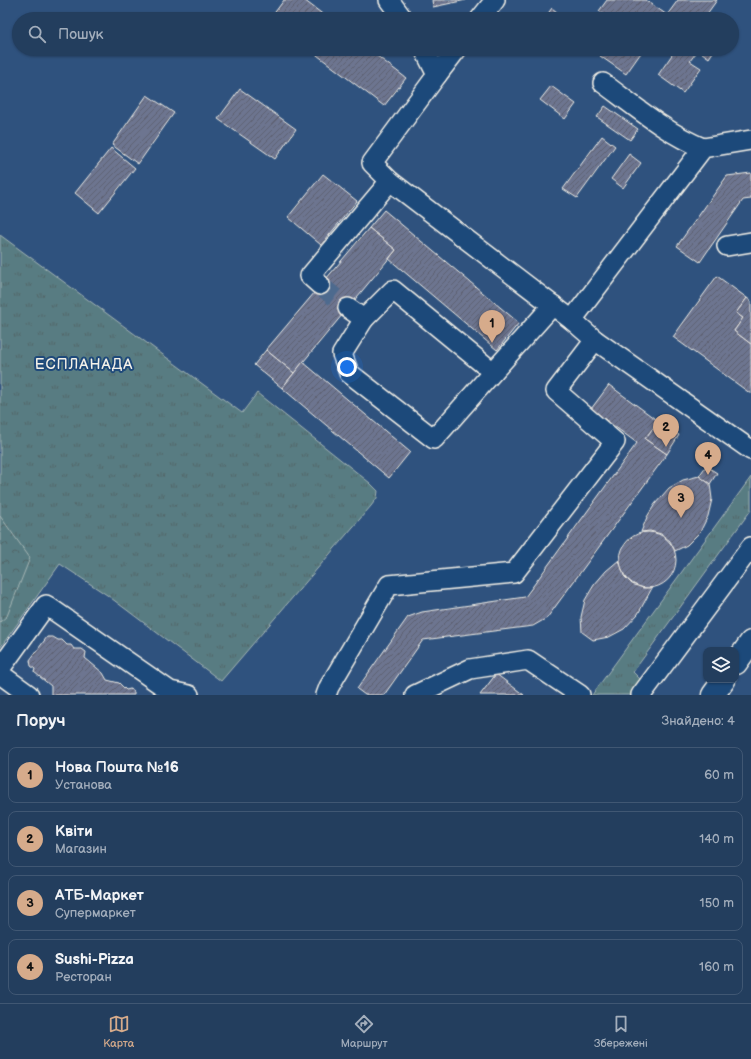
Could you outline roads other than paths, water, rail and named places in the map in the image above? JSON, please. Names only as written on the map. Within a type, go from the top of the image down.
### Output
[{"type":"main road","points":[[739,659],[751,642]]},
{"type":"main road","points":[[713,695],[722,683]]},
{"type":"lane","points":[[388,0],[397,12]]},
{"type":"lane","points":[[486,12],[495,0]]},
{"type":"lane","points":[[428,56],[437,75]]},
{"type":"lane","points":[[452,56],[372,163],[390,182],[553,305],[595,340],[751,450]]},
{"type":"lane","points":[[603,83],[692,144],[703,148],[751,140]]},
{"type":"lane","points":[[572,320],[703,148]]},
{"type":"lane","points":[[320,285],[310,276],[390,182]]},
{"type":"lane","points":[[727,246],[751,242]]},
{"type":"lane","points":[[493,379],[393,290],[364,319],[342,354],[349,373],[439,439],[493,379],[553,305]]},
{"type":"lane","points":[[348,308],[364,319]]},
{"type":"lane","points":[[326,695],[329,687],[389,585],[514,573],[614,442],[556,391],[595,340]]},
{"type":"lane","points":[[641,695],[751,547]]},
{"type":"lane","points":[[0,669],[46,605],[170,691],[189,695]]},
{"type":"lane","points":[[415,695],[470,669],[528,660],[580,695]]},
{"type":"lane","points":[[0,674],[29,695]]},
{"type":"tunnel","points":[[320,285],[348,308]]},
{"type":"place","name":"Нова Пошта №16","points":[[492,343]]},
{"type":"place","name":"Квіти","points":[[666,447]]},
{"type":"place","name":"Sushi-Pizza","points":[[708,475]]},
{"type":"place","name":"АТБ-Маркет","points":[[681,518]]},
{"type":"district","name":"ЕСПЛАНАДА","points":[[84,364]]}]
